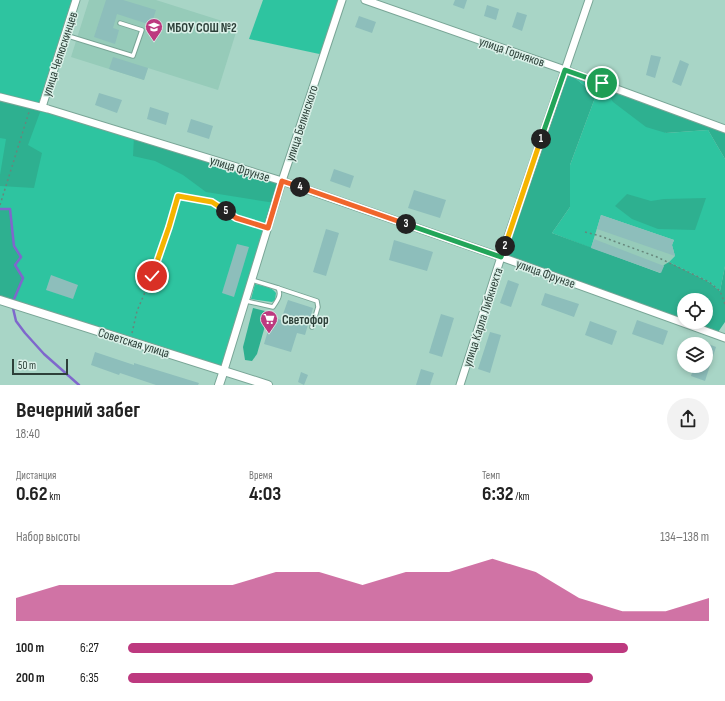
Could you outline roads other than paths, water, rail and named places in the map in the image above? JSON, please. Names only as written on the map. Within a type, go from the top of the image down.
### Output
[{"type":"street","name":"улица Челюскинцев","points":[[42,108],[76,0]]},
{"type":"street","name":"улица Белинского","points":[[219,385],[282,181],[342,0]]},
{"type":"street","name":"улица Горняков","points":[[365,0],[565,70],[725,129]]},
{"type":"street","name":"улица Карла Либкнехта","points":[[460,385],[501,257],[589,0]]},
{"type":"street","name":"улица Фрунзе","points":[[0,97],[31,104],[282,181],[501,257],[725,338]]},
{"type":"street","name":"Советская улица","points":[[0,300],[268,385]]},
{"type":"lane","points":[[65,35],[133,56],[142,30],[120,23]]},
{"type":"lane","points":[[252,280],[317,302],[318,307],[312,327]]},
{"type":"lane","points":[[245,301],[273,307],[279,298],[280,291],[278,288]]},
{"type":"waterway","points":[[0,209],[10,209],[14,246],[21,257],[15,265],[23,278],[12,304],[16,321],[44,354],[79,385]]},
{"type":"place","name":"МБОУ СОШ №2","points":[[154,42]]},
{"type":"place","name":"Светофор","points":[[269,334]]}]
